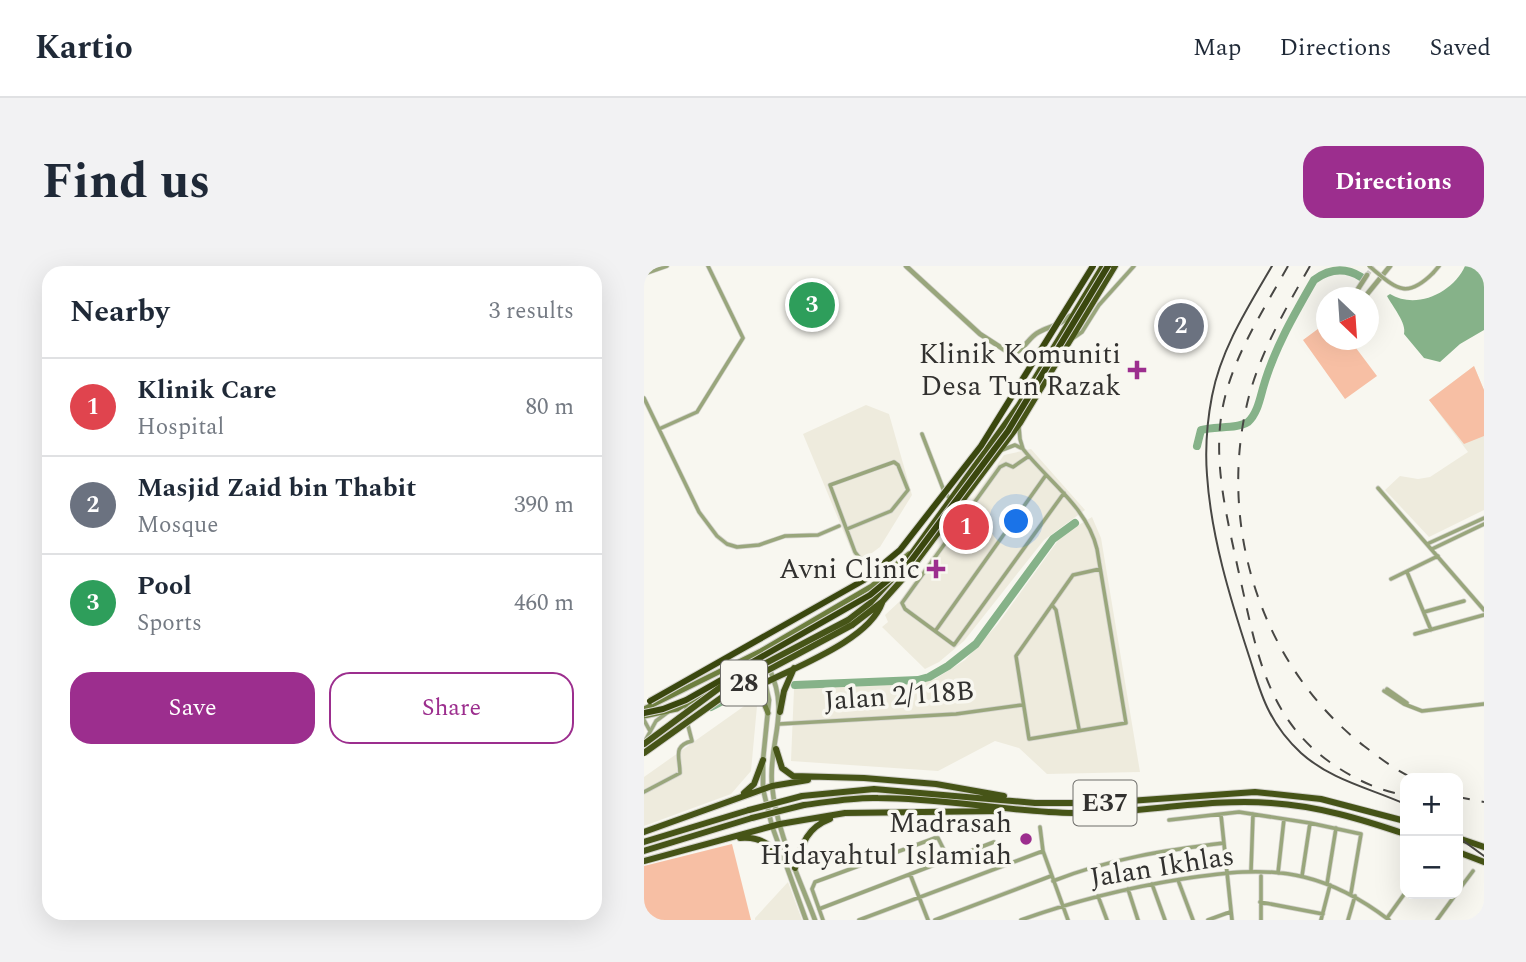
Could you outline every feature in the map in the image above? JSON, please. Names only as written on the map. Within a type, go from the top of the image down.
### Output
[{"type":"highway","points":[[650,701],[864,580],[900,550],[981,446],[1093,266]]},
{"type":"highway","name":"28","points":[[644,743],[722,686],[769,659],[850,622],[877,596],[919,544],[1019,405],[1103,266]]},
{"type":"highway","points":[[644,715],[686,700],[870,595],[910,562],[1008,431],[1108,266]]},
{"type":"highway","name":"28","points":[[644,753],[735,688],[882,602],[914,567],[1020,423],[1115,266]]},
{"type":"highway","points":[[1107,279],[1121,266]]},
{"type":"highway","points":[[752,689],[860,632],[877,615],[882,602]]},
{"type":"highway","points":[[780,712],[784,691],[794,668]]},
{"type":"highway","points":[[775,749],[779,762],[787,773],[793,776],[936,784],[1035,803]]},
{"type":"highway","points":[[728,803],[751,789],[763,760]]},
{"type":"highway","points":[[644,832],[772,786],[821,778]]},
{"type":"highway","name":"E37","points":[[644,842],[802,796],[874,789],[1035,803],[1101,803],[1232,792],[1268,793],[1321,799],[1400,820]]},
{"type":"highway","name":"E37","points":[[644,851],[752,818],[804,805],[848,799],[902,798],[1038,812],[1102,812],[1269,802],[1310,807],[1355,817],[1400,832]]},
{"type":"highway","points":[[644,861],[780,824],[845,813],[1038,812]]},
{"type":"highway","points":[[795,868],[802,843],[809,831],[818,823],[845,813]]},
{"type":"highway","points":[[728,839],[745,837],[761,840],[773,846],[786,864]]},
{"type":"highway","points":[[1463,840],[1484,847]]},
{"type":"highway","points":[[1463,854],[1484,862]]},
{"type":"main road","points":[[644,715],[872,586],[919,544]]},
{"type":"main road","points":[[644,715],[677,709],[727,678],[740,680],[761,696],[768,713]]},
{"type":"street","points":[[644,274],[667,266]]},
{"type":"street","points":[[659,430],[697,412],[743,338],[708,266]]},
{"type":"street","points":[[906,266],[981,334],[1005,351],[1017,353],[1037,333],[1060,325],[1073,313]]},
{"type":"street","points":[[1071,340],[1082,332],[1099,305],[1134,266]]},
{"type":"street","points":[[1372,287],[1390,266]]},
{"type":"street","points":[[1371,267],[1397,288],[1404,290],[1423,283],[1439,266]]},
{"type":"street","points":[[1371,267],[1383,276]]},
{"type":"street","points":[[1359,287],[1367,275]]},
{"type":"street","points":[[1048,330],[1054,347]]},
{"type":"street","points":[[644,398],[699,512],[727,544],[746,548],[785,536],[818,534],[839,526]]},
{"type":"street","points":[[1020,423],[1023,449]]},
{"type":"street","points":[[922,435],[944,491],[950,499]]},
{"type":"street","points":[[998,452],[1015,445],[1023,449],[1064,493],[1089,525],[1100,569],[1126,723],[1029,739],[1016,656],[1073,575],[1100,569]]},
{"type":"street","points":[[1029,456],[1013,467],[1006,464],[1000,467],[902,603],[905,609],[954,645],[1064,493]]},
{"type":"street","points":[[847,529],[891,512],[908,490],[898,465],[894,463],[830,485],[847,529],[859,557],[873,569],[875,580],[872,586]]},
{"type":"street","points":[[935,631],[1046,475]]},
{"type":"street","points":[[1378,488],[1484,612],[1415,634]]},
{"type":"street","points":[[1427,544],[1484,518]]},
{"type":"street","points":[[1432,549],[1484,524]]},
{"type":"street","points":[[1391,579],[1437,556]]},
{"type":"street","points":[[873,569],[895,567]]},
{"type":"street","points":[[1407,572],[1431,630]]},
{"type":"street","points":[[1424,612],[1464,601]]},
{"type":"street","points":[[1052,605],[1056,610],[1079,730]]},
{"type":"street","points":[[761,651],[774,678],[780,712],[772,786],[780,824],[815,920]]},
{"type":"street","points":[[753,655],[765,682],[769,700],[763,789],[772,826],[806,920]]},
{"type":"street","points":[[1387,691],[1419,710],[1484,704]]},
{"type":"street","points":[[644,792],[680,774],[677,751],[680,746],[692,741],[685,714],[687,704]]},
{"type":"street","name":"Jalan 2/118B","points":[[779,724],[945,715],[1023,705]]},
{"type":"street","points":[[677,709],[685,714]]},
{"type":"street","points":[[644,743],[656,721],[669,712]]},
{"type":"street","points":[[644,715],[650,731]]},
{"type":"street","points":[[1169,820],[1239,812],[1361,834],[1349,920]]},
{"type":"street","points":[[1251,871],[1253,814]]},
{"type":"street","points":[[1221,815],[1233,920]]},
{"type":"street","points":[[1278,873],[1284,819]]},
{"type":"street","points":[[1302,876],[1310,823]]},
{"type":"street","points":[[1040,827],[1043,851],[1068,920]]},
{"type":"street","points":[[1321,920],[1329,885],[1336,828]]},
{"type":"street","points":[[823,920],[812,886],[815,882],[938,838],[949,860]]},
{"type":"street","points":[[819,909],[994,842]]},
{"type":"street","points":[[935,920],[1089,867],[1158,851],[1224,843]]},
{"type":"street","points":[[859,920],[1043,851]]},
{"type":"street","name":"Jalan Ikhlas","points":[[1021,920],[1062,905],[1127,888],[1226,872],[1251,871],[1302,876],[1329,885],[1353,895],[1388,919]]},
{"type":"street","points":[[1463,885],[1473,871]]},
{"type":"street","points":[[910,874],[928,920]]},
{"type":"street","points":[[1261,876],[1261,920]]},
{"type":"street","points":[[1178,880],[1193,920]]},
{"type":"street","points":[[1152,884],[1166,920]]},
{"type":"street","points":[[1127,888],[1138,920]]},
{"type":"street","points":[[1098,895],[1107,920]]},
{"type":"street","points":[[1388,919],[1401,899]]},
{"type":"street","points":[[1437,920],[1453,899]]},
{"type":"street","points":[[1260,902],[1323,914]]},
{"type":"street","points":[[1208,920],[1230,912]]},
{"type":"shaded area","points":[[1465,266],[1484,266],[1484,330],[1460,344],[1440,362],[1424,358],[1404,334],[1401,320],[1387,296],[1390,294],[1411,300],[1433,296],[1452,284]]},
{"type":"shaded area","points":[[1316,330],[1316,350],[1358,350],[1377,376],[1345,399],[1303,340]]},
{"type":"shaded area","points":[[1474,366],[1484,390],[1484,510],[1429,537],[1385,490],[1400,476],[1418,479],[1430,477],[1468,452],[1429,400]]},
{"type":"shaded area","points":[[1474,366],[1484,390],[1484,436],[1464,444],[1429,400]]},
{"type":"shaded area","points":[[866,405],[889,414],[912,495],[880,547],[857,564],[803,434]]},
{"type":"shaded area","points":[[1031,449],[1085,510],[1044,540],[964,641],[939,662],[925,669],[882,627],[888,622],[885,615],[899,602],[1004,455]]},
{"type":"shaded area","points":[[1092,517],[1101,538],[1140,772],[1047,774],[1019,748],[995,741],[938,771],[791,761],[794,689],[935,679],[965,660],[997,625],[1062,535]]},
{"type":"shaded area","points":[[750,702],[757,706],[751,771],[731,794],[644,826],[644,777]]},
{"type":"shaded area","points":[[732,844],[751,920],[644,920],[644,866]]},
{"type":"shaded area","points":[[788,882],[802,920],[755,920],[755,918]]},
{"type":"waterway","points":[[1197,446],[1201,430],[1238,426],[1251,419],[1279,346],[1314,280],[1325,273],[1337,271],[1361,277]]},
{"type":"waterway","points":[[795,685],[918,680],[929,677],[976,644],[1053,539],[1075,523]]},
{"type":"waterway","points":[[711,707],[746,689]]},
{"type":"tunnel","points":[[1367,275],[1374,266]]},
{"type":"tram line","points":[[1272,266],[1229,345],[1216,379],[1210,406],[1206,445],[1207,475],[1222,567],[1260,691],[1283,734],[1301,753],[1325,770],[1400,802]]},
{"type":"tram line","points":[[1463,841],[1484,856]]},
{"type":"railway","points":[[1288,266],[1240,354],[1222,411],[1220,471],[1238,569],[1267,679],[1278,704],[1293,727],[1337,767],[1361,781],[1400,794]]},
{"type":"railway","points":[[1310,266],[1268,345],[1249,396],[1240,444],[1238,493],[1243,541],[1255,588],[1273,633],[1298,675],[1328,713],[1364,746],[1404,773]]},
{"type":"railway","points":[[1463,798],[1484,802]]},
{"type":"place","name":"Pool","points":[[812,305]]},
{"type":"place","name":"Masjid Zaid bin Thabit","points":[[1181,326]]},
{"type":"place","name":"Klinik Komuniti Desa Tun Razak","points":[[1137,370]]},
{"type":"place","name":"Klinik Care","points":[[966,527]]},
{"type":"place","name":"Avni Clinic","points":[[936,569]]},
{"type":"place","name":"Madrasah Hidayahtul Islamiah","points":[[1026,839]]}]
